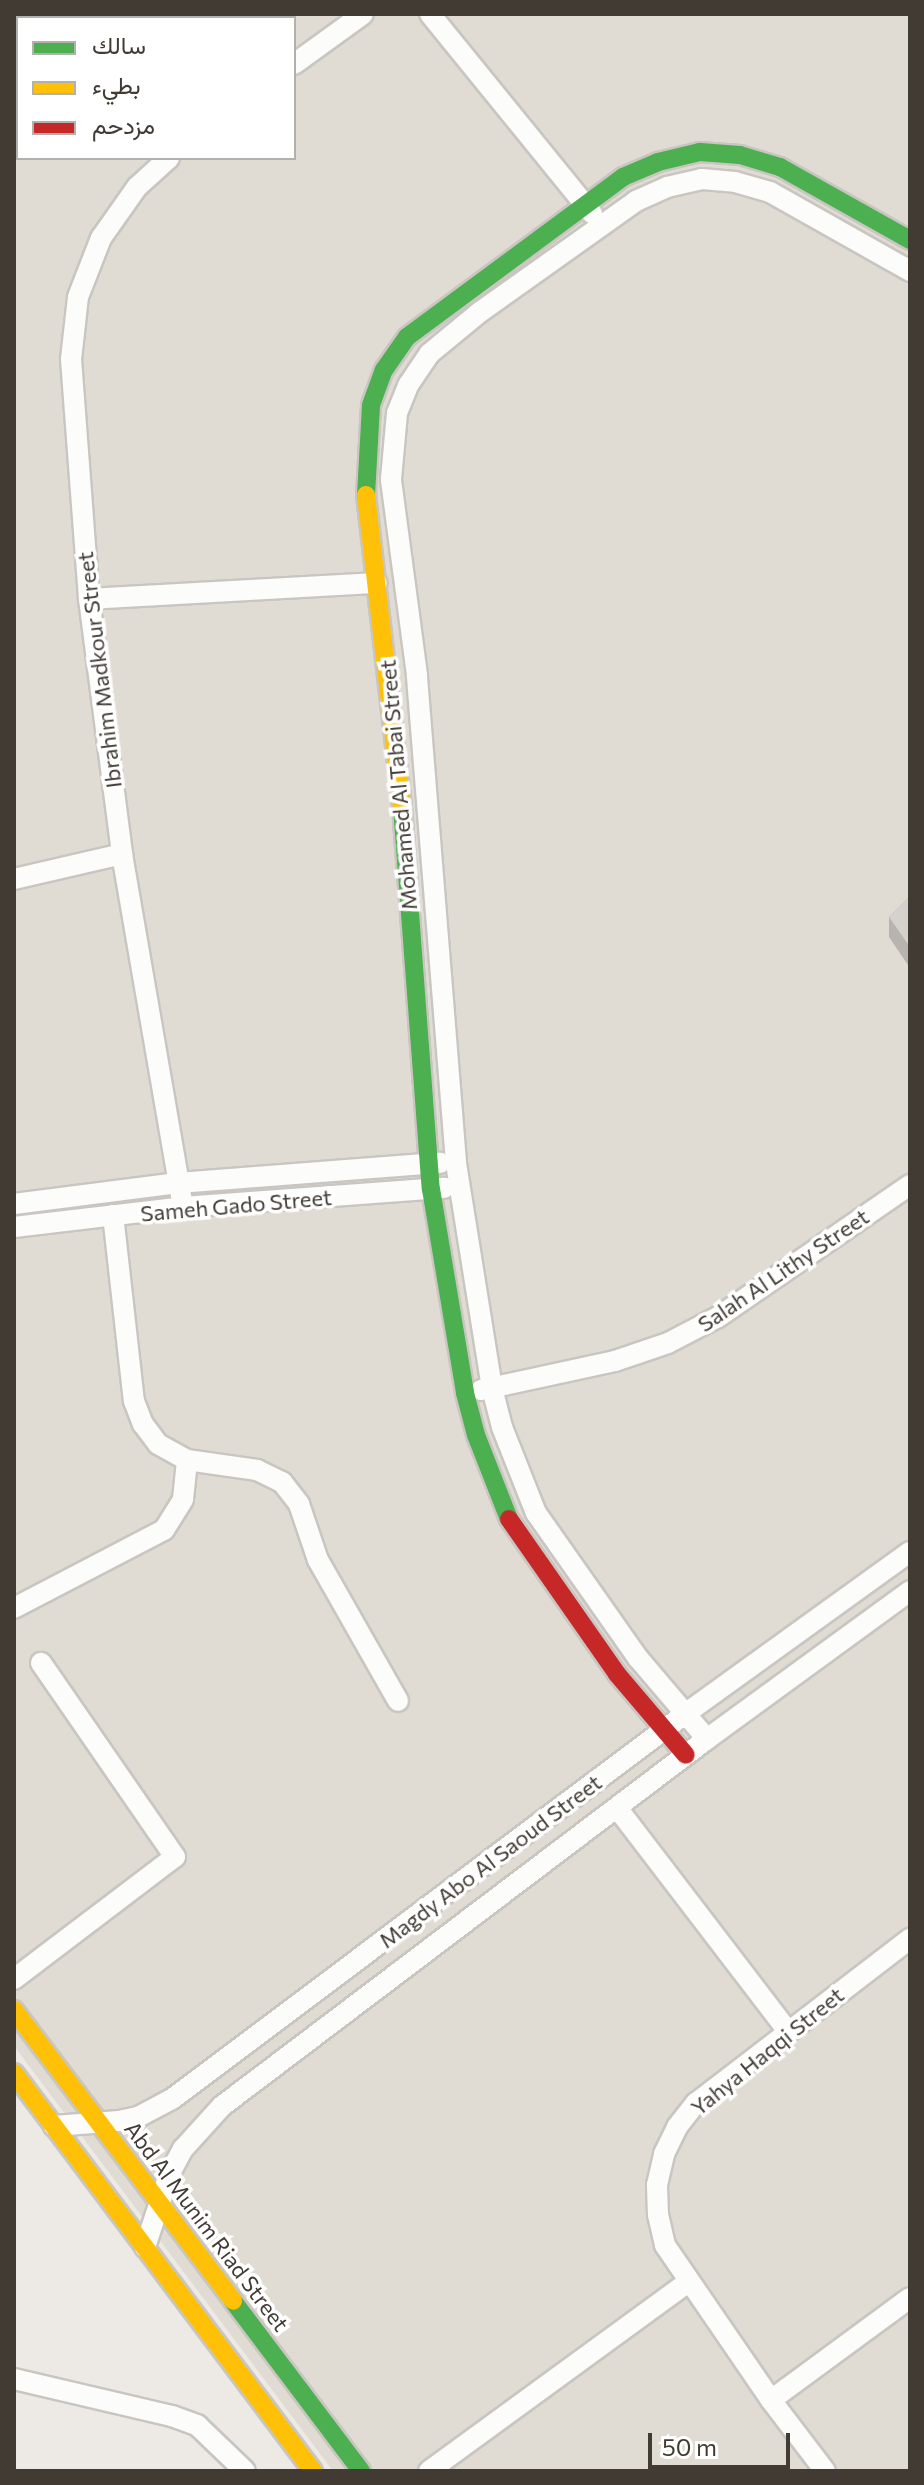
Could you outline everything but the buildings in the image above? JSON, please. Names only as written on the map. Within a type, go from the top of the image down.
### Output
[{"type":"street","points":[[296,63],[363,14]]},
{"type":"street","points":[[430,14],[602,225]]},
{"type":"street","name":"Mohamed Al Tabai Street","points":[[686,1755],[617,1674],[512,1526],[476,1435],[465,1393],[431,1189],[390,678],[364,479],[371,405],[384,370],[407,337],[583,204],[623,177],[658,162],[700,152],[740,155],[780,167],[910,240]]},
{"type":"street","name":"Ibrahim Madkour Street","points":[[167,160],[137,187],[101,238],[78,297],[71,359],[89,599],[122,854],[183,1207]]},
{"type":"street","name":"Mohamed Al Tabai Street","points":[[707,1739],[629,1645],[536,1513],[502,1427],[492,1388],[458,1187],[417,675],[391,479],[397,413],[409,384],[429,354],[636,201],[667,187],[702,179],[735,182],[770,192],[910,271]]},
{"type":"street","points":[[89,599],[377,583]]},
{"type":"street","points":[[390,678],[417,675]]},
{"type":"street","points":[[14,879],[122,854]]},
{"type":"street","name":"Sameh Gado Street","points":[[14,1204],[178,1183],[456,1162]]},
{"type":"street","name":"Salah Al Lithy Street","points":[[465,1393],[615,1361],[668,1343],[718,1317],[910,1185]]},
{"type":"street","name":"Sameh Gado Street","points":[[14,1227],[183,1207],[458,1187]]},
{"type":"street","points":[[113,1215],[134,1401],[143,1424],[158,1444],[187,1460],[257,1470],[282,1482],[299,1504],[318,1560],[398,1701]]},
{"type":"street","points":[[14,1608],[133,1549],[164,1530],[183,1499],[187,1460]]},
{"type":"street","name":"Magdy Abo Al Saoud Street","points":[[54,2126],[138,2117],[156,2109],[685,1714],[910,1552]]},
{"type":"street","points":[[883,1572],[907,1599]]},
{"type":"street","name":"Magdy Abo Al Saoud Street","points":[[145,2247],[183,2149],[212,2116],[707,1739],[907,1599]]},
{"type":"street","points":[[14,1979],[175,1857],[41,1663]]},
{"type":"street","points":[[618,1809],[787,2030]]},
{"type":"street","name":"Yahya Haqqi Street","points":[[825,2471],[771,2400],[665,2245],[658,2215],[657,2185],[664,2154],[677,2127],[696,2103],[787,2030],[910,1939]]},
{"type":"street","name":"Abd Al Munim Riad Street","points":[[14,2010],[361,2471]]},
{"type":"street","points":[[225,2060],[246,2088]]},
{"type":"street","points":[[14,2073],[313,2471]]},
{"type":"street","points":[[429,2471],[688,2282]]},
{"type":"street","points":[[771,2400],[910,2298]]},
{"type":"street","points":[[14,2379],[172,2416],[197,2425],[245,2471]]},
{"type":"shaded area","points":[[14,14],[910,14],[910,2471],[333,2471],[14,2046]]},
{"type":"traffic: fast","points":[[366,495],[371,405],[384,370],[407,337],[623,177],[658,162],[700,152],[740,155],[780,167],[910,240]]},
{"type":"traffic: fast","points":[[402,807],[431,1189],[465,1393],[476,1435],[509,1519]]},
{"type":"traffic: fast","points":[[233,2301],[361,2471]]},
{"type":"traffic: slow","points":[[366,495],[402,807]]},
{"type":"traffic: slow","points":[[14,2010],[233,2301]]},
{"type":"traffic: slow","points":[[14,2073],[313,2471]]},
{"type":"traffic: jam","points":[[509,1519],[617,1674],[686,1755]]}]
